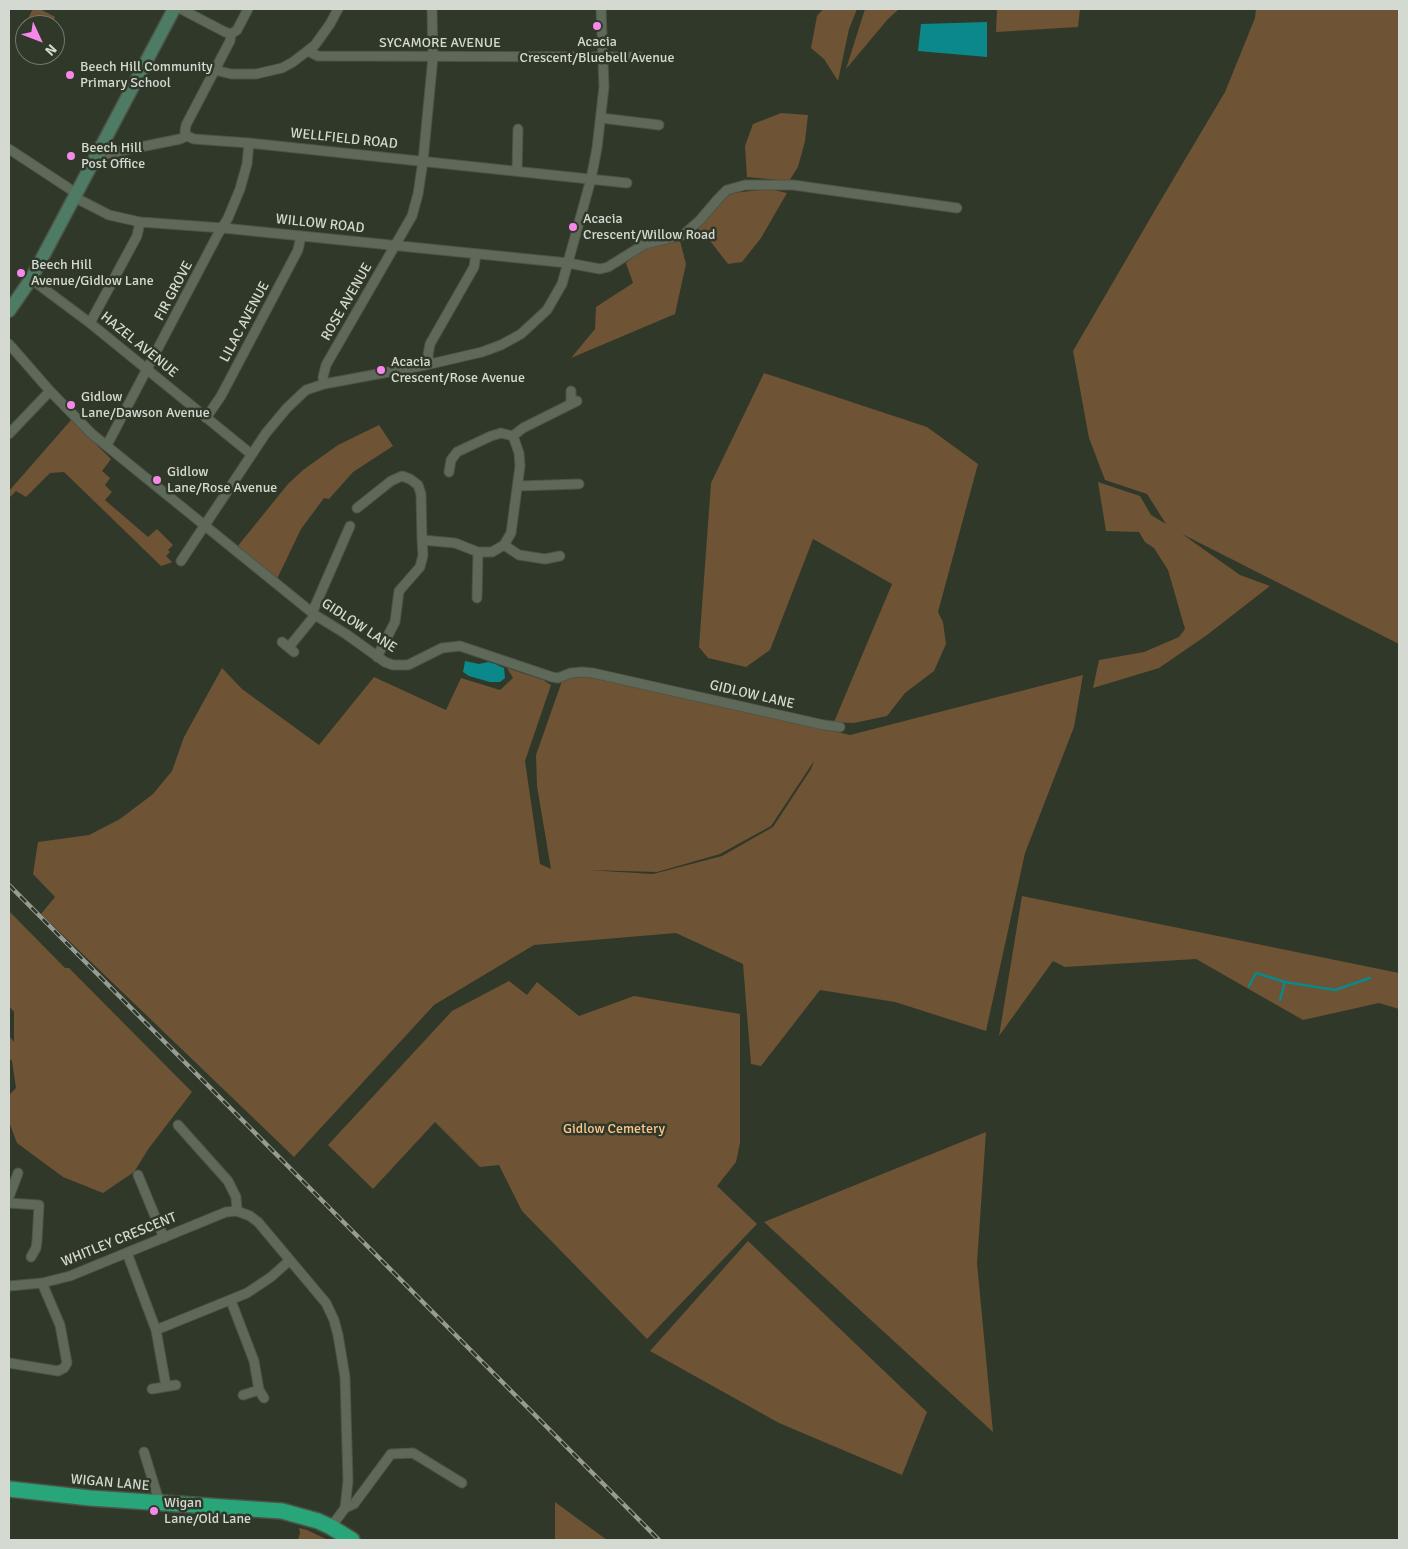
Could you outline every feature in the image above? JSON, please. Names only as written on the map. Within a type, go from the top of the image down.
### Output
[{"type":"highway","name":"WIGAN LANE","points":[[9,1489],[160,1504],[282,1511],[298,1514],[331,1527],[352,1540]]},
{"type":"street","points":[[9,311],[13,300],[30,278],[174,9]]},
{"type":"street","points":[[181,9],[231,34]]},
{"type":"street","points":[[187,136],[185,131],[186,125],[230,41],[231,34],[237,30],[248,9]]},
{"type":"street","points":[[215,70],[231,74],[256,74],[282,68],[308,51],[322,36],[338,9]]},
{"type":"street","name":"ROSE AVENUE","points":[[324,384],[323,377],[326,366],[412,216],[423,162],[433,57],[432,9]]},
{"type":"street","points":[[181,561],[251,454],[276,420],[306,390],[324,384],[482,352],[501,345],[521,334],[539,319],[553,302],[562,284],[591,178],[601,118],[604,88],[601,9]]},
{"type":"street","name":"SYCAMORE AVENUE","points":[[308,51],[318,56],[640,57]]},
{"type":"street","points":[[601,118],[659,125]]},
{"type":"street","points":[[517,171],[518,129]]},
{"type":"street","name":"WELLFIELD ROAD","points":[[96,156],[187,136],[194,139],[627,182]]},
{"type":"street","name":"FIR GROVE","points":[[107,445],[228,218],[240,189],[249,143]]},
{"type":"street","name":"WILLOW ROAD","points":[[9,149],[75,195],[109,215],[140,222],[222,228],[568,262],[600,269],[608,267],[645,244],[682,235],[700,220],[727,190],[744,185],[794,185],[957,208]]},
{"type":"street","points":[[90,323],[137,236],[140,222]]},
{"type":"street","name":"LILAC AVENUE","points":[[206,418],[221,396],[298,250],[301,236]]},
{"type":"street","points":[[429,364],[430,344],[474,267],[476,254]]},
{"type":"street","name":"HAZEL AVENUE","points":[[30,278],[148,369],[251,454]]},
{"type":"street","name":"GIDLOW LANE","points":[[9,344],[50,391],[107,445],[313,614],[346,634],[377,657],[393,665],[408,665],[442,648],[460,646],[552,677],[558,678],[571,673],[593,673],[840,727]]},
{"type":"street","points":[[9,434],[50,391]]},
{"type":"street","points":[[513,436],[523,428],[574,403],[572,391]]},
{"type":"street","points":[[422,540],[455,543],[478,552],[492,552],[504,545],[511,533],[520,466],[520,453],[513,436],[501,432],[457,452],[451,460],[449,472]]},
{"type":"street","points":[[357,508],[391,481],[402,476],[418,485],[421,494],[423,555],[420,567],[399,591],[395,622],[377,657]]},
{"type":"street","points":[[518,486],[579,484]]},
{"type":"street","points":[[288,647],[313,614],[350,526]]},
{"type":"street","points":[[504,545],[518,556],[546,559],[560,556]]},
{"type":"street","points":[[477,598],[478,552]]},
{"type":"street","points":[[178,1125],[228,1181],[236,1197],[237,1211],[254,1218],[326,1303],[334,1320],[345,1377],[348,1430],[348,1481],[345,1508]]},
{"type":"street","points":[[9,1197],[18,1173]]},
{"type":"street","points":[[131,1187],[140,1179],[164,1238]]},
{"type":"street","points":[[9,1203],[38,1205],[37,1242],[31,1257]]},
{"type":"street","name":"WHITLEY CRESCENT","points":[[9,1286],[70,1276],[220,1214],[237,1211]]},
{"type":"street","points":[[127,1253],[156,1330],[171,1386],[152,1389]]},
{"type":"street","points":[[156,1330],[254,1289],[290,1260]]},
{"type":"street","points":[[9,1363],[58,1371],[64,1368],[67,1363],[60,1325],[42,1282]]},
{"type":"street","points":[[231,1300],[254,1360],[262,1394],[242,1395]]},
{"type":"street","points":[[144,1452],[160,1504]]},
{"type":"street","points":[[331,1527],[345,1508],[354,1504],[391,1454],[413,1453],[462,1483]]},
{"type":"green space","points":[[33,9],[40,9],[51,15],[30,15]]},
{"type":"green space","points":[[823,9],[857,9],[849,29],[838,81],[824,59],[811,48],[817,16]]},
{"type":"green space","points":[[865,9],[899,9],[888,19],[846,69]]},
{"type":"green space","points":[[997,9],[1080,9],[1078,27],[996,32]]},
{"type":"green space","points":[[1256,9],[1399,9],[1399,644],[1182,534],[1240,575],[1270,586],[1207,635],[1159,668],[1093,688],[1099,660],[1144,652],[1179,637],[1185,629],[1168,570],[1154,548],[1145,542],[1139,532],[1106,531],[1098,482],[1140,496],[1151,515],[1166,524],[1147,494],[1105,480],[1089,438],[1073,351],[1225,92],[1255,18]]},
{"type":"green space","points":[[781,113],[808,115],[805,141],[798,167],[789,181],[747,177],[745,146],[753,124]]},
{"type":"green space","points":[[769,189],[787,193],[761,238],[742,262],[728,264],[707,237],[696,227],[716,205],[733,193]]},
{"type":"green space","points":[[680,241],[686,264],[675,314],[571,358],[595,329],[596,307],[633,283],[626,263],[643,249]]},
{"type":"green space","points":[[764,373],[927,427],[978,464],[938,612],[943,622],[946,644],[934,671],[905,693],[887,716],[854,723],[834,722],[892,584],[813,539],[770,650],[746,667],[708,658],[699,647],[711,483]]},
{"type":"green space","points":[[71,420],[111,459],[102,471],[110,478],[105,485],[112,492],[105,500],[148,537],[157,529],[173,545],[168,550],[170,552],[166,556],[172,562],[161,566],[64,472],[50,473],[26,497],[16,491],[9,498],[9,491]]},
{"type":"green space","points":[[379,425],[393,446],[353,472],[329,499],[324,498],[301,529],[277,579],[237,547],[288,484],[303,470],[338,445]]},
{"type":"green space","points":[[222,668],[242,689],[319,745],[374,677],[446,710],[461,678],[500,690],[513,678],[507,668],[543,680],[551,685],[525,761],[540,864],[551,869],[537,786],[536,755],[562,681],[571,676],[588,677],[695,699],[850,735],[1083,675],[1074,727],[1025,853],[986,1031],[895,1002],[820,990],[761,1066],[751,1064],[743,964],[676,933],[534,945],[434,1005],[294,1157],[41,914],[55,897],[33,874],[38,842],[89,835],[120,819],[153,794],[172,771],[184,737]],"holes":[[[814,761],[811,769],[773,827],[722,856],[653,874],[587,870],[657,872],[720,854],[771,826]]]},
{"type":"green space","points":[[1022,896],[1399,973],[1399,1009],[1379,1003],[1303,1020],[1196,959],[1065,967],[1053,961],[999,1036]]},
{"type":"green space","points":[[9,911],[65,968],[69,968],[192,1092],[149,1148],[134,1172],[103,1193],[63,1177],[17,1143],[9,1122],[9,1095],[16,1088],[12,1061],[9,1058],[9,1028],[10,1037],[14,1042],[14,1012],[9,1006]]},
{"type":"green space","name":"Gidlow Cemetery","points":[[509,981],[527,995],[537,982],[579,1016],[634,996],[740,1014],[740,1143],[736,1162],[717,1186],[757,1224],[647,1339],[522,1211],[499,1165],[480,1167],[435,1122],[373,1189],[328,1145],[452,1011]]},
{"type":"green space","points":[[986,1132],[977,1263],[993,1432],[764,1222]]},
{"type":"green space","points":[[748,1241],[927,1412],[902,1475],[779,1423],[650,1351]]},
{"type":"green space","points":[[555,1502],[574,1516],[607,1540],[555,1540]]},
{"type":"green space","points":[[299,1528],[307,1530],[328,1540],[298,1540]]},
{"type":"water","points":[[987,22],[987,57],[918,51],[921,24]]},
{"type":"water","points":[[465,661],[479,664],[488,662],[495,664],[504,668],[505,678],[500,682],[490,682],[469,676],[463,672]]},
{"type":"waterway","points":[[1249,986],[1256,973],[1285,982],[1335,990],[1370,978]]},
{"type":"waterway","points":[[1280,1000],[1285,982]]},
{"type":"railway","points":[[9,885],[659,1540]]},
{"type":"place","name":"Acacia Crescent/Bluebell Avenue","points":[[597,26]]},
{"type":"place","name":"Beech Hill Community Primary School","points":[[70,75]]},
{"type":"place","name":"Beech Hill Post Office","points":[[71,156]]},
{"type":"place","name":"Acacia Crescent/Willow Road","points":[[573,227]]},
{"type":"place","name":"Beech Hill Avenue/Gidlow Lane","points":[[21,273]]},
{"type":"place","name":"Acacia Crescent/Rose Avenue","points":[[381,370]]},
{"type":"place","name":"Gidlow Lane/Dawson Avenue","points":[[71,405]]},
{"type":"place","name":"Gidlow Lane/Rose Avenue","points":[[157,480]]},
{"type":"place","name":"Wigan Lane/Old Lane","points":[[154,1511]]}]
